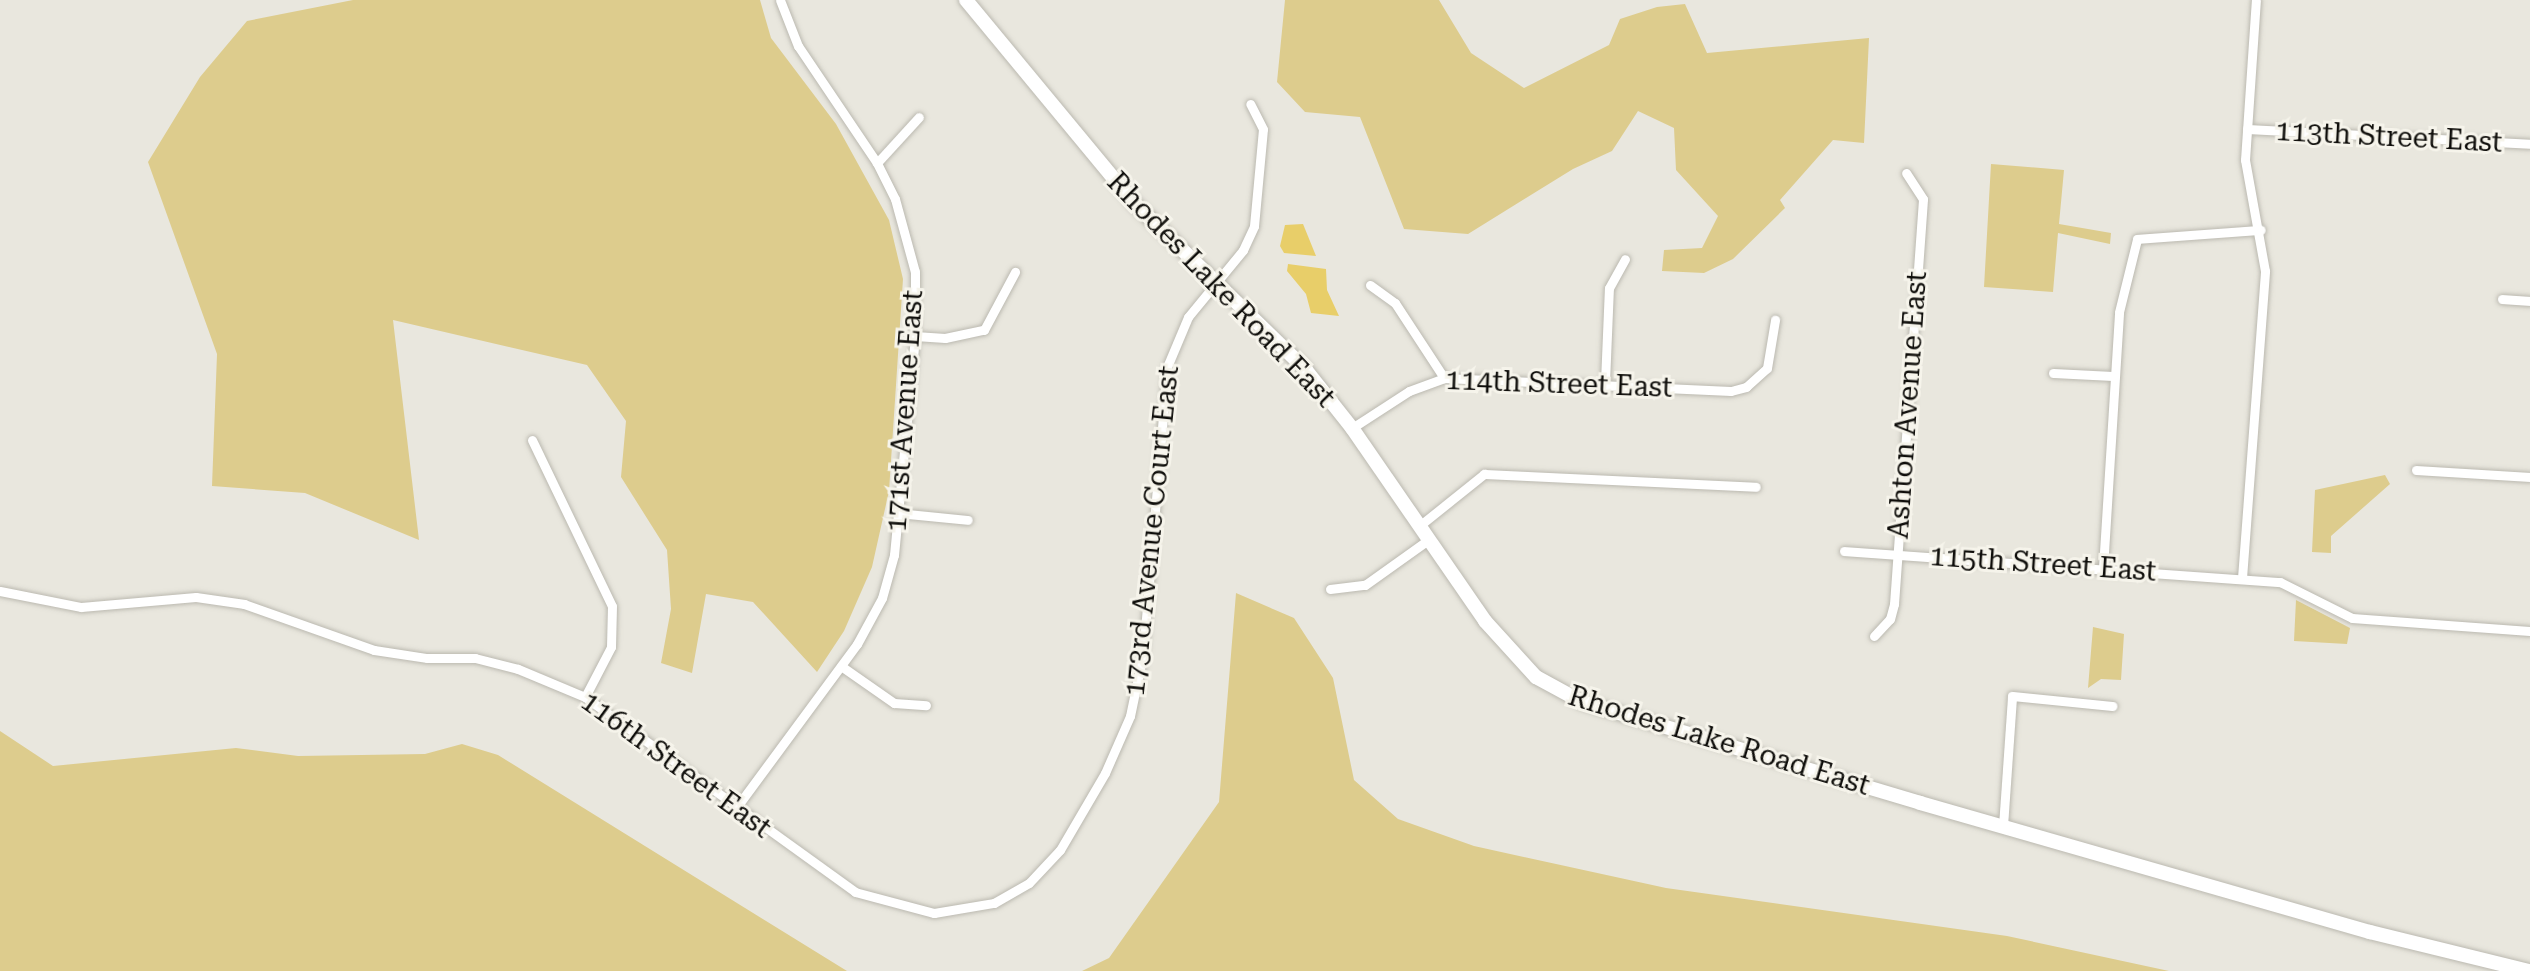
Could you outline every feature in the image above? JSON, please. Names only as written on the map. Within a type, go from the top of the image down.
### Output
[{"type":"street","name":"171st Avenue East","points":[[736,808],[841,666],[882,598],[892,567],[915,336],[915,272],[906,233],[877,163],[798,46],[780,0]]},
{"type":"street","name":"Rhodes Lake Road East","points":[[966,0],[1106,172],[1216,283],[1292,354],[1352,428],[1418,527],[1511,655],[1568,696],[2370,932],[2529,971]]},
{"type":"street","points":[[2242,578],[2265,271],[2261,230],[2247,172],[2256,0]]},
{"type":"street","name":"173rd Avenue Court East","points":[[1009,895],[1036,877],[1060,850],[1105,773],[1130,716],[1143,654],[1167,367],[1188,317],[1243,250],[1254,226],[1263,129],[1250,104]]},
{"type":"street","points":[[877,163],[919,117]]},
{"type":"street","name":"113th Street East","points":[[2247,129],[2530,144]]},
{"type":"street","name":"Ashton Avenue East","points":[[1874,636],[1890,619],[1898,554],[1923,199],[1906,173]]},
{"type":"street","points":[[2103,568],[2119,312],[2137,239],[2261,230]]},
{"type":"street","points":[[1605,382],[1609,288],[1625,259]]},
{"type":"street","points":[[915,336],[945,338],[984,330],[1015,272]]},
{"type":"street","points":[[1370,285],[1395,303],[1444,378]]},
{"type":"street","points":[[2502,299],[2530,301]]},
{"type":"street","name":"114th Street East","points":[[1352,428],[1409,391],[1444,378],[1605,382],[1731,391],[1746,387],[1767,368],[1775,320]]},
{"type":"street","points":[[2053,373],[2113,376]]},
{"type":"street","points":[[532,440],[612,606],[611,647],[585,697]]},
{"type":"street","points":[[2416,470],[2530,477]]},
{"type":"street","points":[[1418,527],[1484,474],[1756,487]]},
{"type":"street","points":[[897,513],[968,520]]},
{"type":"street","points":[[1330,589],[1365,585],[1428,540]]},
{"type":"street","name":"115th Street East","points":[[1844,551],[2242,578],[2296,588],[2352,618],[2530,631]]},
{"type":"street","name":"116th Street East","points":[[0,591],[81,607],[196,597],[244,604],[374,650],[475,658],[518,669],[585,697],[837,881],[888,904],[946,912],[981,908],[1009,895]]},
{"type":"street","points":[[841,666],[894,703],[926,705]]},
{"type":"street","points":[[2003,826],[2012,696],[2113,706]]},
{"type":"shaded area","points":[[353,0],[760,0],[771,38],[836,124],[889,220],[903,279],[889,491],[872,567],[844,631],[817,672],[753,602],[706,594],[692,673],[661,663],[671,609],[667,550],[621,477],[626,421],[587,365],[393,320],[419,540],[305,493],[212,486],[217,354],[148,162],[200,77],[247,21]]},
{"type":"shaded area","points":[[1285,0],[1439,0],[1471,53],[1524,88],[1609,45],[1620,19],[1657,7],[1685,4],[1707,53],[1869,38],[1864,143],[1833,140],[1780,200],[1785,208],[1733,259],[1704,273],[1662,271],[1664,250],[1702,248],[1718,216],[1676,170],[1674,128],[1638,111],[1612,151],[1573,169],[1468,234],[1404,229],[1360,117],[1305,112],[1277,82]]},
{"type":"shaded area","points":[[1991,164],[2064,170],[2059,224],[2111,233],[2110,244],[2058,233],[2053,292],[1984,287]]},
{"type":"shaded area","points":[[1303,224],[1316,256],[1284,253],[1280,246],[1285,225]]},
{"type":"shaded area","points":[[1288,264],[1326,269],[1327,290],[1339,316],[1311,313],[1306,294],[1287,271]]},
{"type":"shaded area","points":[[2385,475],[2390,484],[2331,536],[2331,553],[2312,552],[2315,490]]},
{"type":"shaded area","points":[[1236,593],[1294,618],[1333,678],[1354,780],[1398,819],[1474,846],[1666,888],[2007,936],[2169,971],[1082,971],[1109,958],[1219,802]]},
{"type":"shaded area","points":[[2296,600],[2350,628],[2347,644],[2294,641]]},
{"type":"shaded area","points":[[2093,627],[2124,634],[2121,680],[2101,679],[2088,688]]},
{"type":"shaded area","points":[[0,731],[53,766],[236,748],[298,756],[425,754],[462,744],[498,755],[847,971],[0,971]]}]
